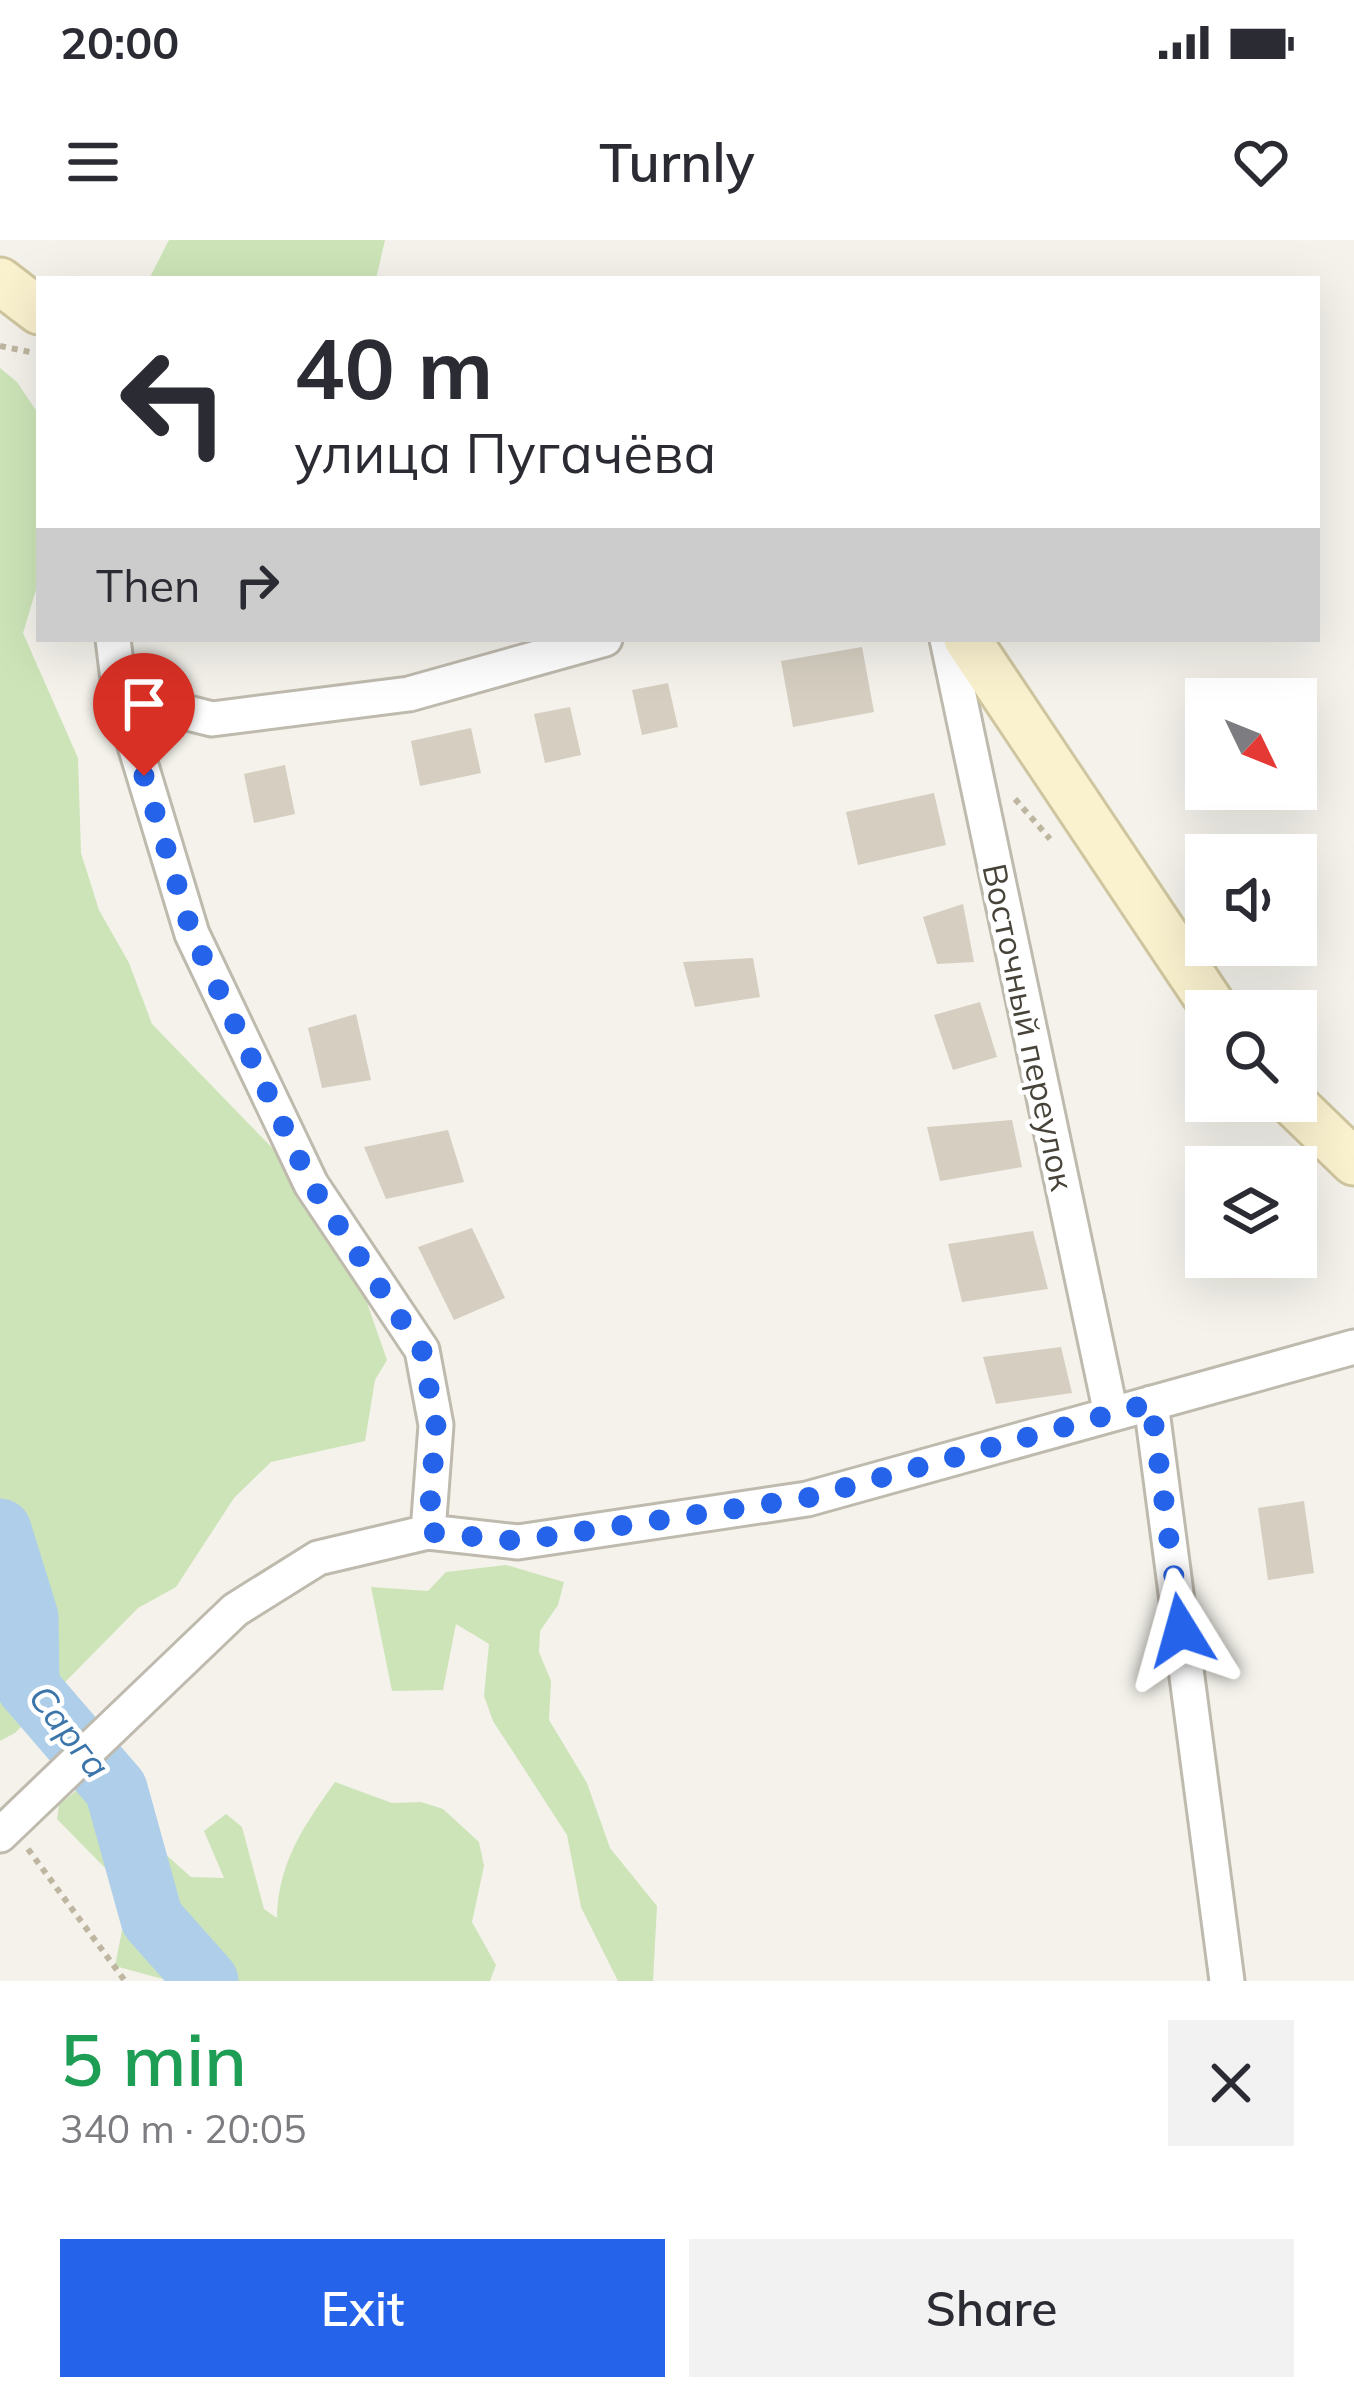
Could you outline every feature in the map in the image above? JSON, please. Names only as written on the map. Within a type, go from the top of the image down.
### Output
[{"type":"street","points":[[0,281],[36,309]]},
{"type":"street","points":[[0,317],[36,328]]},
{"type":"street","points":[[113,642],[120,696],[192,934],[311,1184],[422,1351],[436,1425],[428,1532]]},
{"type":"street","points":[[120,696],[212,719],[410,694],[594,642]]},
{"type":"street","name":"Восточный переулок","points":[[948,642],[1111,1414]]},
{"type":"street","points":[[970,642],[1202,990]]},
{"type":"street","points":[[1313,1122],[1354,1162]]},
{"type":"street","points":[[4,1831],[236,1610],[319,1558],[428,1532],[518,1541],[807,1498],[1354,1348]]},
{"type":"street","points":[[1151,1403],[1227,1981]]},
{"type":"street","points":[[1222,1945],[1251,1981]]},
{"type":"path","points":[[0,346],[36,353]]},
{"type":"path","points":[[4,1831],[78,1910],[125,1981]]},
{"type":"green space","points":[[169,240],[385,240],[377,276],[151,276]]},
{"type":"green space","points":[[0,368],[17,382],[36,410],[36,590],[23,633],[78,758],[81,853],[99,910],[129,963],[152,1024],[281,1157],[365,1297],[387,1360],[375,1380],[365,1441],[271,1462],[234,1498],[176,1587],[138,1608],[15,1733],[0,1741]]},
{"type":"green space","points":[[506,1565],[564,1582],[558,1605],[540,1631],[539,1652],[551,1681],[549,1720],[587,1783],[610,1848],[657,1906],[653,1981],[618,1981],[581,1907],[567,1835],[493,1721],[484,1696],[489,1644],[456,1624],[443,1690],[392,1691],[371,1587],[428,1591],[446,1572]]},
{"type":"green space","points":[[101,1781],[116,1789],[128,1821],[191,1877],[224,1878],[204,1831],[226,1814],[242,1827],[264,1909],[277,1918],[287,1863],[335,1782],[392,1803],[421,1802],[443,1809],[479,1842],[484,1866],[472,1922],[496,1965],[490,1981],[170,1981],[115,1966],[126,1910],[112,1875],[57,1819],[59,1805],[84,1784]]},
{"type":"building","points":[[862,647],[874,712],[793,727],[781,661]]},
{"type":"building","points":[[668,683],[678,727],[642,735],[632,690]]},
{"type":"building","points":[[570,707],[581,755],[545,763],[534,714]]},
{"type":"building","points":[[471,728],[481,773],[420,786],[411,741]]},
{"type":"building","points":[[285,765],[295,814],[254,823],[244,774]]},
{"type":"building","points":[[934,793],[946,845],[858,865],[846,812]]},
{"type":"building","points":[[963,904],[974,962],[937,964],[923,917]]},
{"type":"building","points":[[753,958],[760,997],[695,1007],[683,962]]},
{"type":"building","points":[[980,1002],[997,1057],[953,1070],[934,1015]]},
{"type":"building","points":[[356,1014],[371,1080],[322,1088],[308,1028]]},
{"type":"building","points":[[1012,1120],[1022,1167],[940,1181],[927,1127]]},
{"type":"building","points":[[448,1130],[464,1182],[386,1199],[364,1147]]},
{"type":"building","points":[[472,1228],[505,1298],[454,1320],[418,1247]]},
{"type":"building","points":[[1033,1231],[1048,1289],[962,1302],[948,1244]]},
{"type":"building","points":[[1061,1347],[1072,1393],[996,1404],[983,1357]]},
{"type":"building","points":[[1304,1501],[1314,1573],[1268,1580],[1258,1508]]},
{"type":"waterway","name":"Сарга","points":[[0,1530],[27,1617],[28,1687],[116,1789],[152,1919],[207,1981]]},
{"type":"route","points":[[144,776],[192,934],[311,1184],[422,1351],[436,1425],[428,1532],[518,1541],[807,1498],[1151,1403],[1181,1630]]}]
